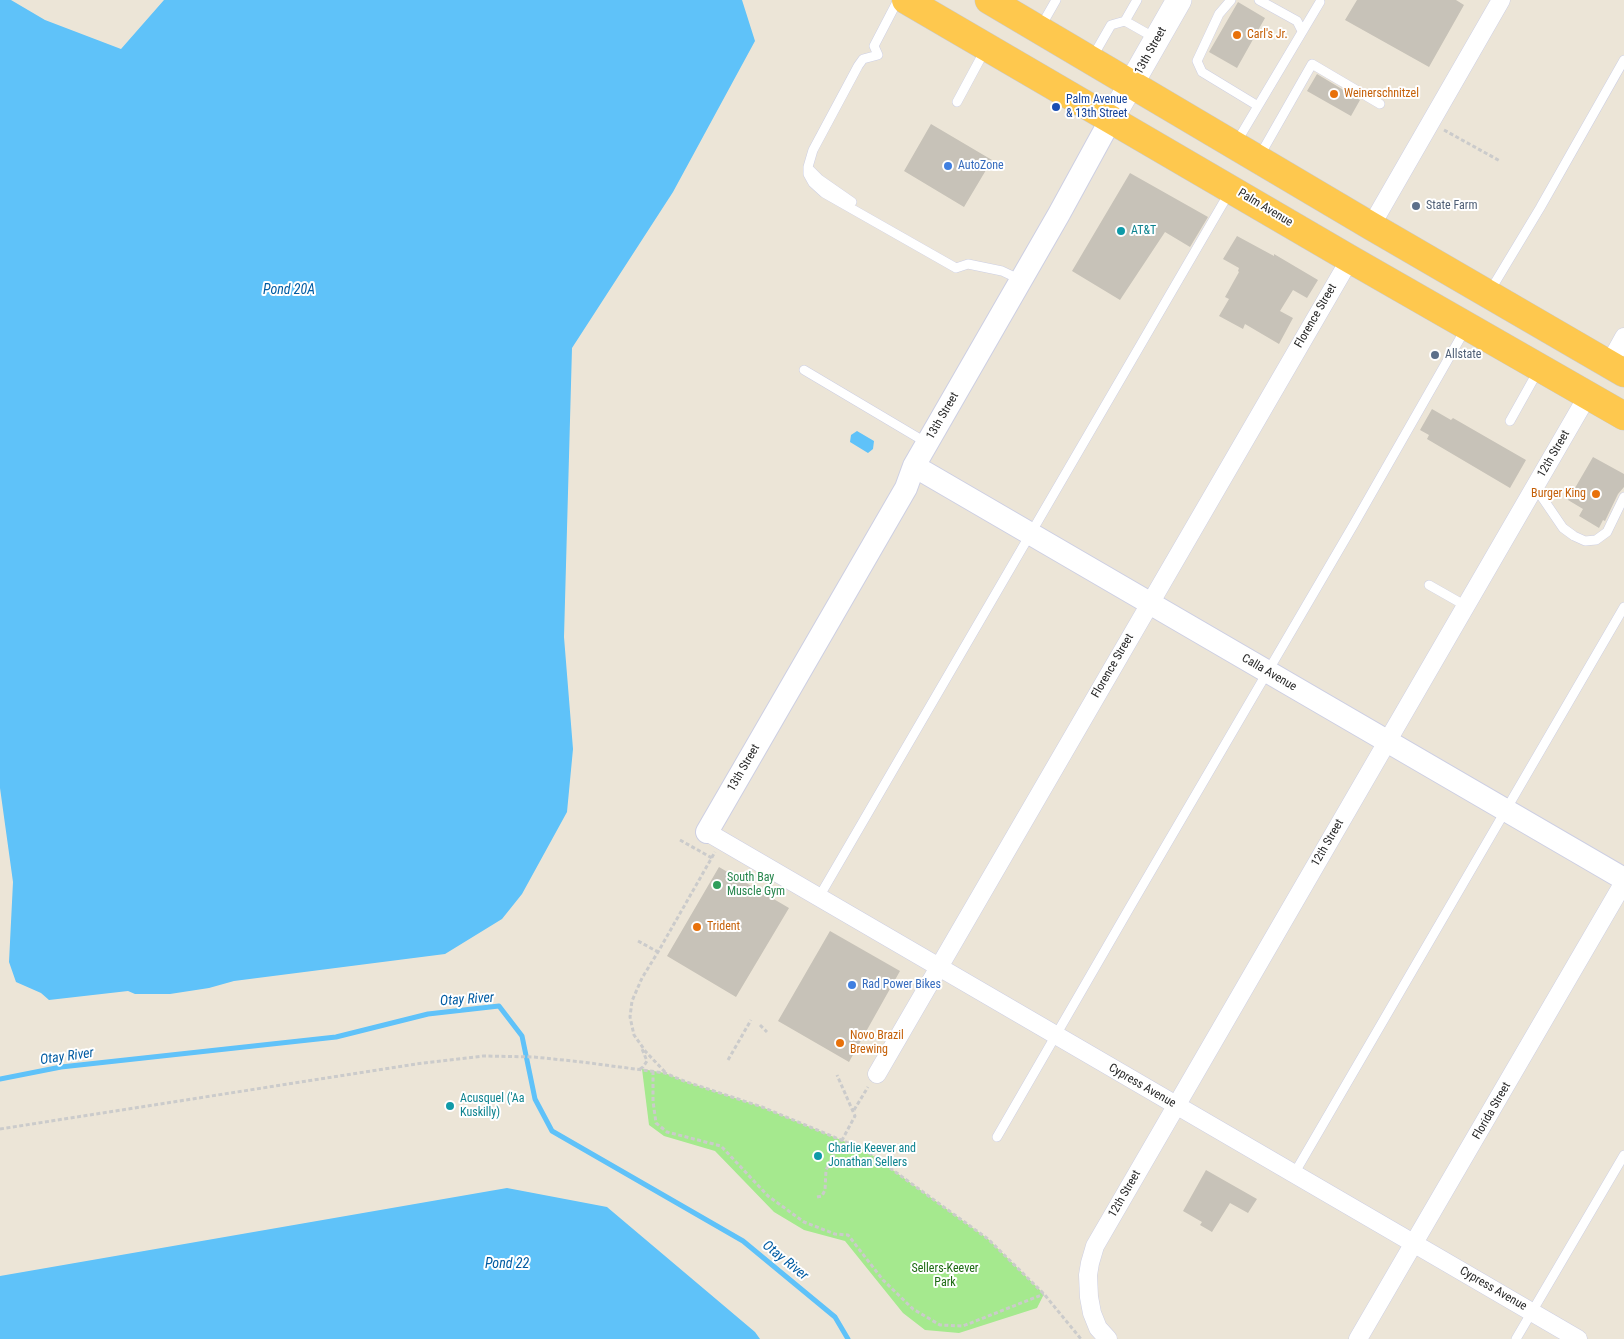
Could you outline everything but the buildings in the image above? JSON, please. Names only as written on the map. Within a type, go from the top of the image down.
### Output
[{"type":"highway","name":"Palm Avenue","points":[[906,0],[1350,259],[1624,416]]},
{"type":"highway","points":[[989,0],[1017,12],[1039,29],[1091,60],[1616,368]]},
{"type":"highway","points":[[1467,326],[1492,327],[1566,364],[1590,369],[1616,368]]},
{"type":"main road","name":"13th Street","points":[[1111,119],[1179,0]]},
{"type":"street","points":[[1371,226],[1501,0]]},
{"type":"street","name":"13th Street","points":[[712,840],[901,496],[914,466],[1111,119]]},
{"type":"street","name":"Florence Street","points":[[875,1077],[1350,259]]},
{"type":"street","points":[[1616,368],[1624,338]]},
{"type":"street","name":"12th Street","points":[[1108,1339],[1098,1328],[1092,1313],[1089,1297],[1088,1275],[1095,1246],[1588,395]]},
{"type":"street","name":"Calla Avenue","points":[[914,466],[1624,880]]},
{"type":"street","name":"Cypress Avenue","points":[[712,840],[819,897],[1578,1339]]},
{"type":"street","name":"Florida Street","points":[[1358,1339],[1624,880]]},
{"type":"lane","points":[[898,0],[874,46],[878,55],[863,60],[858,66],[813,150],[808,174],[813,184],[824,193],[956,268],[968,264],[1002,271],[1021,280]]},
{"type":"lane","points":[[1039,29],[1056,0]]},
{"type":"lane","points":[[1091,60],[1111,25],[1125,21],[1137,0]]},
{"type":"lane","points":[[1231,0],[1219,14],[1197,61],[1202,72],[1258,106]]},
{"type":"lane","points":[[1259,0],[1297,21],[1302,31]]},
{"type":"lane","points":[[1246,152],[1258,106],[1320,2]]},
{"type":"lane","points":[[1125,21],[1157,39]]},
{"type":"lane","points":[[957,102],[987,47]]},
{"type":"lane","points":[[1489,294],[1624,60]]},
{"type":"lane","points":[[1246,152],[1286,109],[1312,64],[1380,104]]},
{"type":"lane","points":[[819,897],[1232,189]]},
{"type":"lane","points":[[997,1137],[1354,524],[1467,326]]},
{"type":"lane","points":[[1510,421],[1540,368]]},
{"type":"lane","points":[[804,370],[927,444]]},
{"type":"lane","points":[[1535,487],[1563,528],[1585,541],[1596,540],[1607,532],[1624,497]]},
{"type":"lane","points":[[1429,585],[1466,606]]},
{"type":"lane","points":[[1294,1174],[1624,607]]},
{"type":"lane","points":[[1516,1339],[1624,1154]]},
{"type":"path","points":[[1431,122],[1500,161]]},
{"type":"path","points":[[680,840],[712,858]]},
{"type":"path","points":[[666,1073],[634,1035],[631,1026],[630,1010],[632,1000],[642,978],[712,858],[712,840]]},
{"type":"path","points":[[638,941],[658,952]]},
{"type":"path","points":[[728,1060],[751,1020]]},
{"type":"path","points":[[760,1025],[767,1032]]},
{"type":"path","points":[[639,1069],[643,1067],[646,1060],[640,1043]]},
{"type":"path","points":[[0,1129],[416,1064],[483,1056],[534,1057],[666,1073],[684,1081],[762,1107],[865,1150],[988,1239],[1044,1294],[1081,1339]]},
{"type":"path","points":[[653,1071],[653,1102],[656,1123],[667,1132],[721,1146],[768,1196],[804,1222],[836,1234],[848,1235],[883,1280],[913,1309],[940,1325],[963,1326],[1044,1294]]},
{"type":"path","points":[[817,1197],[822,1196],[825,1190],[826,1170],[855,1116],[837,1075]]},
{"type":"path","points":[[854,1110],[875,1077]]},
{"type":"green space","name":"Sellers-Keever Park","points":[[642,1069],[665,1073],[762,1107],[865,1150],[988,1239],[1044,1294],[1037,1308],[959,1333],[925,1330],[903,1313],[845,1241],[804,1230],[774,1212],[715,1151],[664,1136],[649,1125]]},
{"type":"water","name":"Pond 20A","points":[[0,0],[11,0],[45,20],[121,49],[164,0],[742,0],[755,41],[673,192],[572,348],[564,637],[573,749],[567,812],[522,894],[502,919],[445,954],[234,981],[209,988],[170,994],[135,994],[128,991],[49,1000],[41,993],[16,982],[9,962],[13,882],[0,788]]},
{"type":"water","points":[[857,431],[874,441],[873,449],[868,453],[850,442],[851,435]]},
{"type":"water","name":"Pond 22","points":[[507,1188],[607,1207],[755,1332],[760,1339],[0,1339],[0,1276]]},
{"type":"waterway","name":"Otay River","points":[[0,1079],[61,1067],[336,1037],[428,1014],[499,1006],[522,1036],[535,1099],[552,1131],[743,1241],[835,1317],[848,1339]]},
{"type":"place","name":"Carl's Jr.","points":[[1237,35]]},
{"type":"place","name":"Weinerschnitzel","points":[[1334,94]]},
{"type":"place","name":"Palm Avenue & 13th Street","points":[[1056,107]]},
{"type":"place","name":"AutoZone","points":[[948,166]]},
{"type":"place","name":"State Farm","points":[[1416,206]]},
{"type":"place","name":"AT&T","points":[[1121,231]]},
{"type":"place","name":"Allstate","points":[[1435,355]]},
{"type":"place","name":"Burger King","points":[[1596,494]]},
{"type":"place","name":"South Bay Muscle Gym","points":[[717,885]]},
{"type":"place","name":"Trident","points":[[697,927]]},
{"type":"place","name":"Rad Power Bikes","points":[[852,985]]},
{"type":"place","name":"Novo Brazil Brewing","points":[[840,1043]]},
{"type":"place","name":"Acusquel ('Aa Kuskilly)","points":[[450,1106]]},
{"type":"place","name":"Charlie Keever and Jonathan Sellers","points":[[818,1156]]}]
